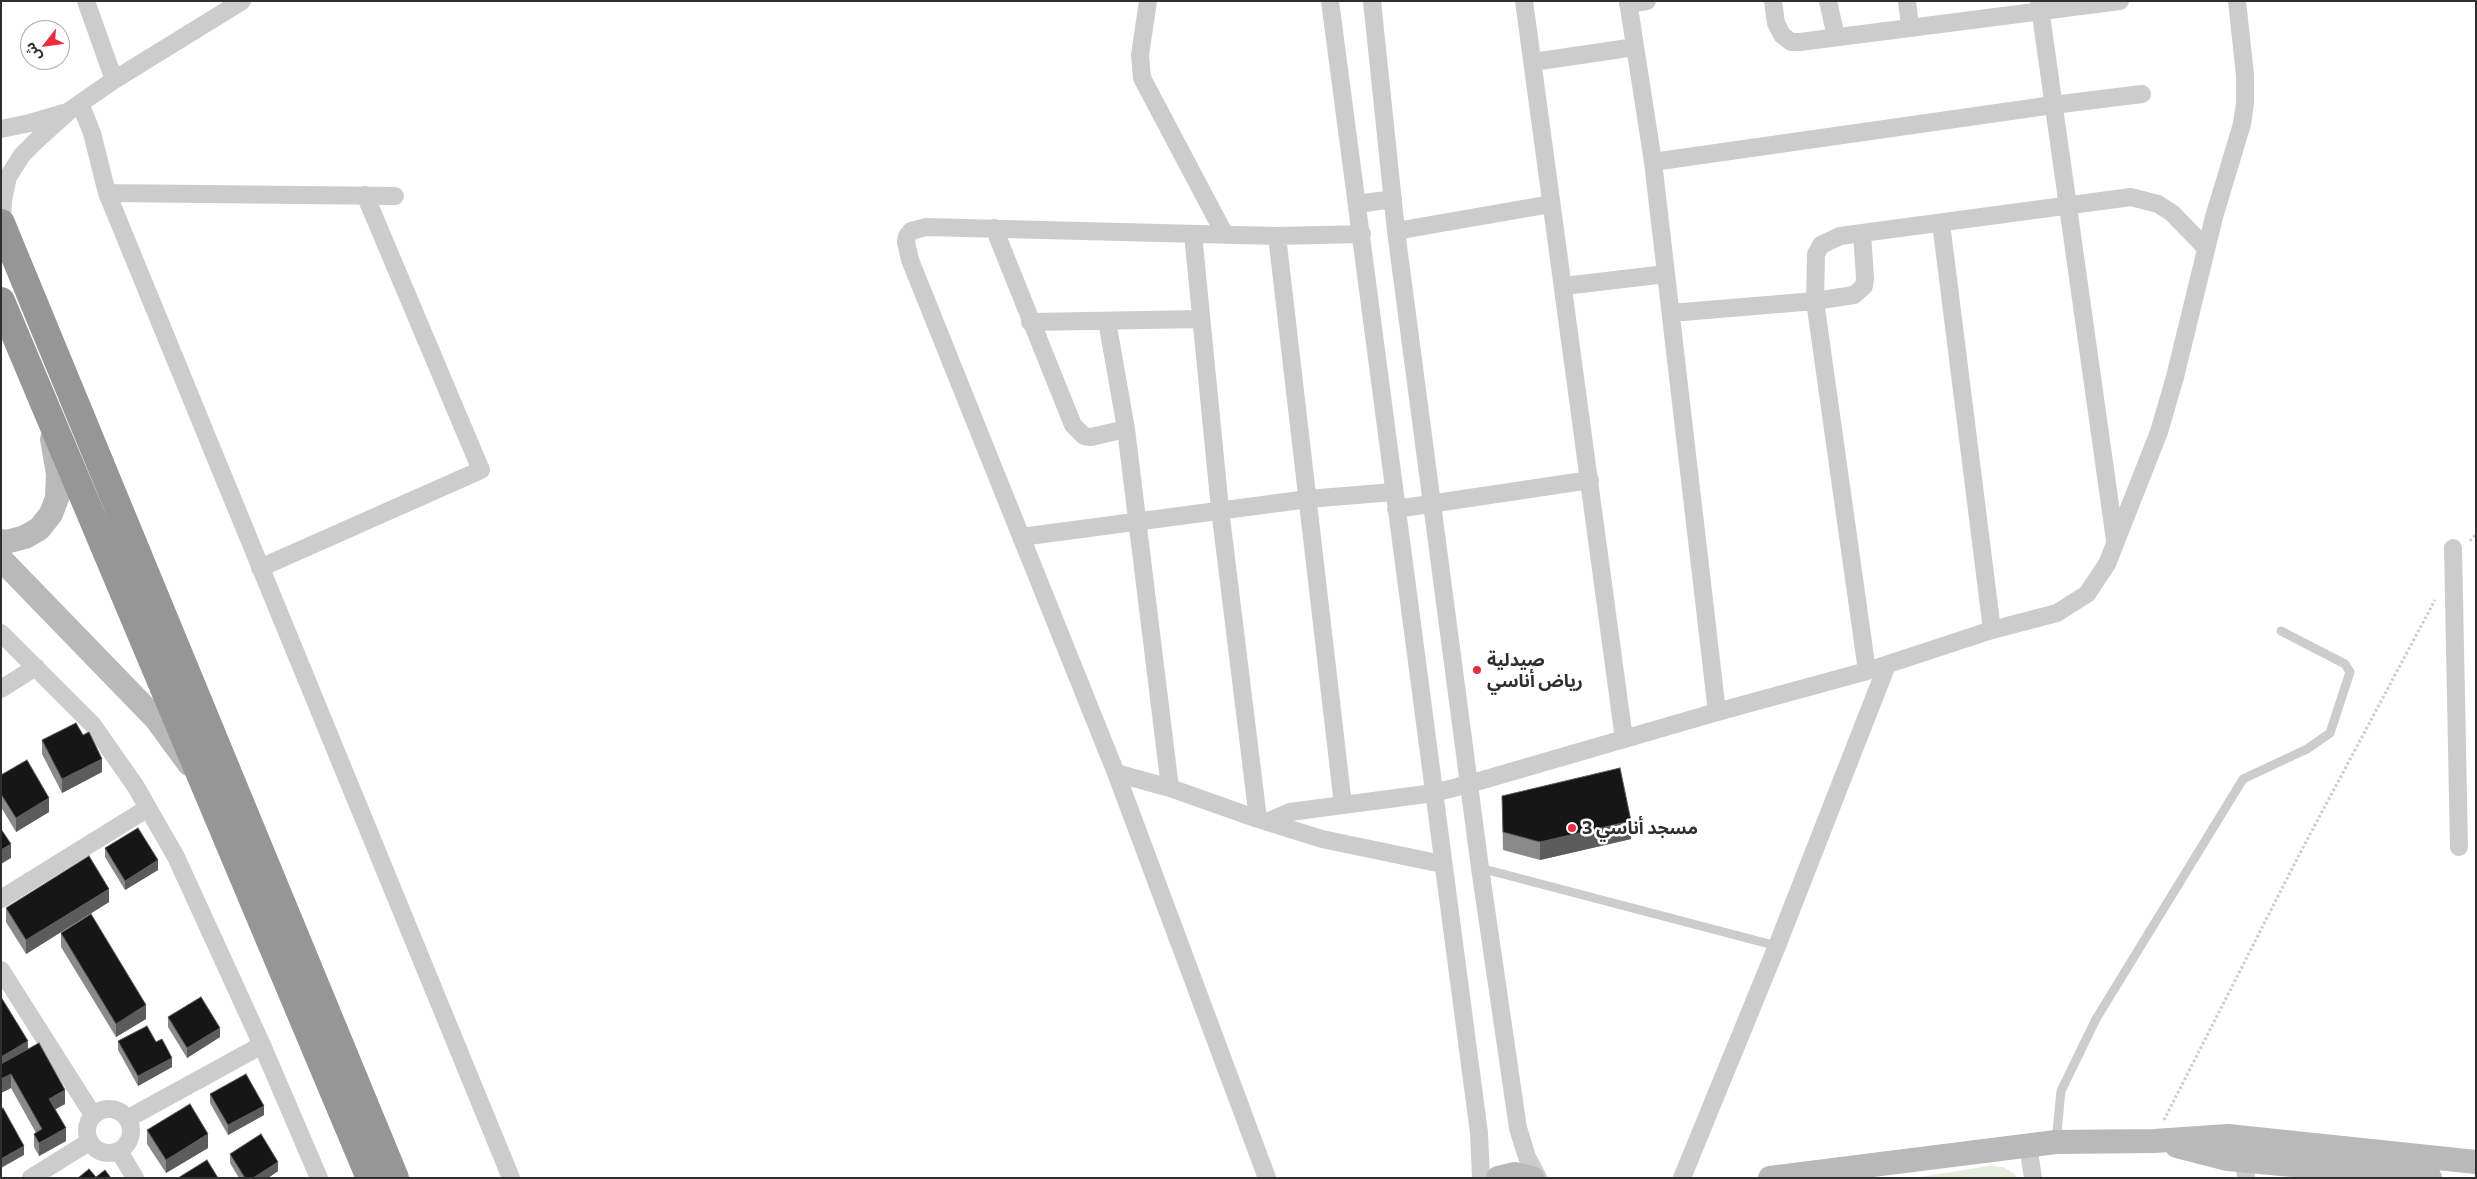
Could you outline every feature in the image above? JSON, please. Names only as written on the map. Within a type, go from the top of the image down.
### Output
[{"type":"highway","points":[[1,223],[395,1178]]},
{"type":"highway","points":[[1,302],[370,1178]]},
{"type":"street","points":[[86,1],[114,80]]},
{"type":"street","points":[[1,223],[8,177],[22,155],[74,107],[242,1]]},
{"type":"street","points":[[1148,1],[1140,55],[1142,78],[1225,235]]},
{"type":"street","points":[[1330,1],[1362,234],[1442,864],[1479,1133],[1481,1178]]},
{"type":"street","points":[[1372,1],[1396,231],[1480,868],[1518,1128],[1527,1158],[1538,1178]]},
{"type":"street","points":[[1524,1],[1624,739]]},
{"type":"street","points":[[1647,1],[1628,3],[1672,313],[1717,712]]},
{"type":"street","points":[[1773,1],[1776,23],[1786,39],[1800,42],[2040,6],[2120,1]]},
{"type":"street","points":[[1828,1],[1836,37]]},
{"type":"street","points":[[1907,1],[1910,26]]},
{"type":"street","points":[[1262,821],[1290,812],[1434,793],[1469,784],[1717,712],[1867,672],[1992,630],[2042,618],[2078,601],[2088,594],[2101,576],[2159,432],[2175,377],[2206,248],[2234,154],[2246,103],[2237,1]]},
{"type":"street","points":[[2040,6],[2115,540]]},
{"type":"street","points":[[1533,62],[1635,46]]},
{"type":"street","points":[[1652,162],[2053,104],[2142,94]]},
{"type":"street","points":[[1,129],[30,123],[74,107]]},
{"type":"street","points":[[74,107],[92,133],[106,193],[511,1178]]},
{"type":"street","points":[[106,193],[395,196]]},
{"type":"street","points":[[260,568],[481,470],[365,195]]},
{"type":"street","points":[[1867,672],[1815,301],[1816,254],[1821,244],[1840,236],[2131,197],[2158,204],[2172,213],[2206,248]]},
{"type":"street","points":[[1358,204],[1393,199]]},
{"type":"street","points":[[1396,231],[1552,204]]},
{"type":"street","points":[[1941,223],[1992,630]]},
{"type":"street","points":[[1267,1178],[1116,773],[910,260],[906,242],[907,236],[918,228],[994,228],[1277,236],[1362,234]]},
{"type":"street","points":[[994,228],[1067,413],[1078,432],[1091,437],[1126,429]]},
{"type":"street","points":[[1672,313],[1846,298],[1860,291],[1864,286],[1866,268],[1862,233]]},
{"type":"street","points":[[1193,234],[1220,509],[1262,821]]},
{"type":"street","points":[[1277,236],[1343,805]]},
{"type":"street","points":[[1564,286],[1666,274]]},
{"type":"street","points":[[1030,322],[1201,319]]},
{"type":"street","points":[[1107,321],[1126,429],[1170,788]]},
{"type":"street","points":[[1,540],[6,542],[25,537],[39,529],[51,514],[58,498],[58,474],[47,413]]},
{"type":"street","points":[[1021,536],[1308,498],[1395,500],[1432,503],[1590,480]]},
{"type":"street","points":[[2453,556],[2459,847]]},
{"type":"street","points":[[1,559],[156,719],[209,793]]},
{"type":"street","points":[[1,633],[92,724],[148,808],[176,857],[262,1045],[319,1178]]},
{"type":"street","points":[[1682,1178],[1778,946],[1887,665]]},
{"type":"street","points":[[1,689],[36,667]]},
{"type":"street","points":[[1116,773],[1170,788],[1262,821],[1322,839],[1442,864]]},
{"type":"street","points":[[1,899],[148,808]]},
{"type":"street","points":[[1,970],[93,1116]]},
{"type":"street","points":[[127,1119],[262,1045]]},
{"type":"street","points":[[102,1110],[120,1113],[127,1119],[131,1128],[130,1137],[126,1146],[119,1151],[108,1154],[97,1150],[89,1142],[87,1133],[88,1123],[93,1116],[102,1110]]},
{"type":"street","points":[[1770,1178],[2056,1142],[2154,1141],[2228,1136],[2476,1162]]},
{"type":"street","points":[[2154,1141],[2228,1159],[2245,1169],[2430,1178]]},
{"type":"street","points":[[31,1178],[89,1142]]},
{"type":"street","points":[[2028,1145],[2032,1178]]},
{"type":"street","points":[[119,1151],[135,1178]]},
{"type":"street","points":[[1498,1178],[1515,1174],[1532,1178]]},
{"type":"lane","points":[[2056,1142],[2061,1091],[2096,1019],[2244,779],[2306,749],[2330,733],[2350,672],[2345,664],[2281,632]]},
{"type":"lane","points":[[1480,868],[1778,946]]},
{"type":"path","points":[[2154,1141],[2453,556],[2476,534]]},
{"type":"green space","points":[[1988,1166],[2003,1167],[2015,1174],[2016,1178],[1914,1178]]},
{"type":"building","points":[[76,723],[83,735],[89,732],[102,759],[62,779],[42,740]]},
{"type":"building","points":[[27,760],[49,798],[16,818],[1,794],[1,775]]},
{"type":"building","points":[[1620,768],[1631,821],[1540,842],[1503,832],[1502,796]]},
{"type":"building","points":[[138,828],[158,860],[125,881],[105,848]]},
{"type":"building","points":[[1,829],[11,844],[1,850]]},
{"type":"building","points":[[89,856],[109,889],[26,940],[6,908]]},
{"type":"building","points":[[91,914],[146,1005],[116,1024],[61,933]]},
{"type":"building","points":[[1,997],[28,1041],[1,1057]]},
{"type":"building","points":[[201,997],[220,1028],[187,1048],[168,1017]]},
{"type":"building","points":[[147,1026],[156,1042],[162,1039],[172,1058],[138,1076],[118,1041]]},
{"type":"building","points":[[39,1043],[65,1090],[49,1099],[66,1128],[39,1143],[34,1134],[42,1129],[11,1074],[1,1079],[1,1064]]},
{"type":"building","points":[[246,1074],[264,1106],[228,1125],[210,1094]]},
{"type":"building","points":[[190,1104],[208,1134],[166,1160],[147,1130]]},
{"type":"building","points":[[3,1108],[24,1146],[1,1159],[1,1110]]},
{"type":"building","points":[[261,1134],[278,1162],[253,1178],[245,1178],[230,1154]]},
{"type":"building","points":[[207,1160],[218,1178],[178,1178]]},
{"type":"building","points":[[89,1169],[96,1177],[105,1170],[111,1178],[78,1178]]},
{"type":"place","name":"صيدلية رياض أناسي","points":[[1477,670]]},
{"type":"place","name":"مسجد أناسي 3","points":[[1572,828]]}]
